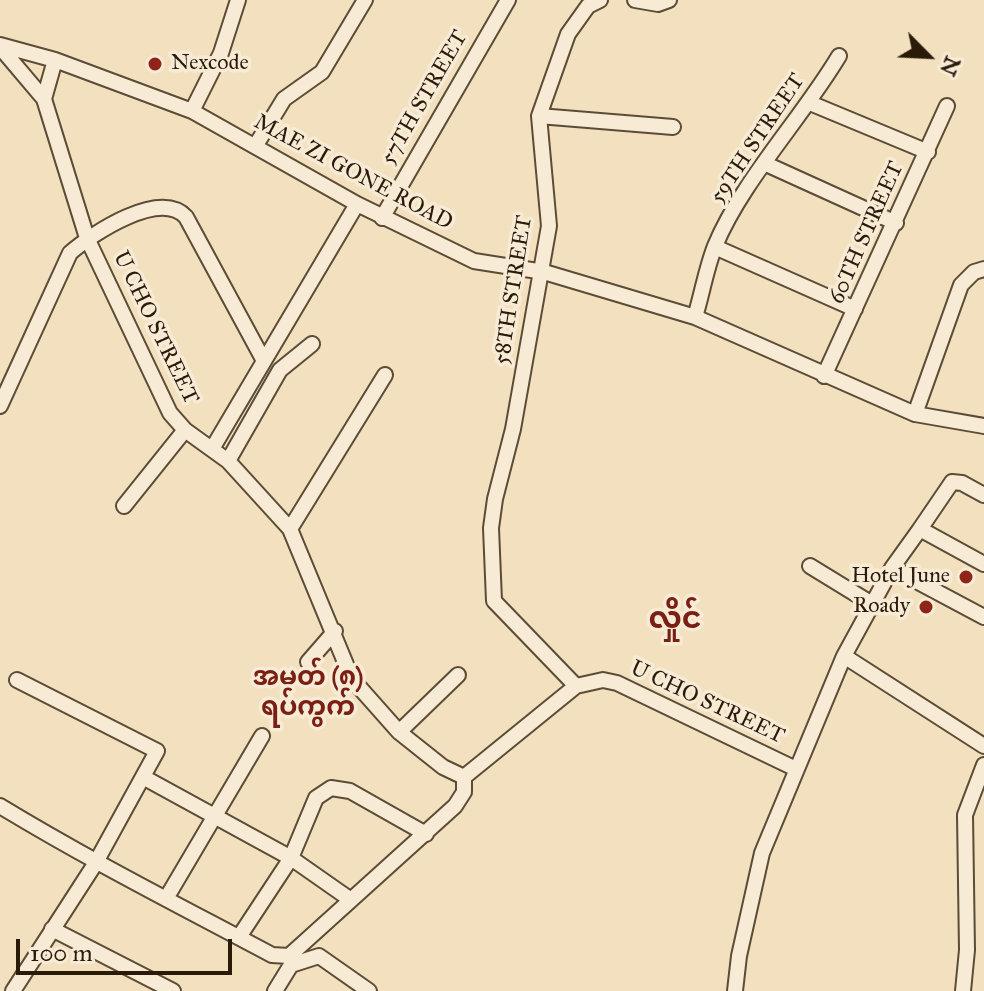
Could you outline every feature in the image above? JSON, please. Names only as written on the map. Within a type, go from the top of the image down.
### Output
[{"type":"street","points":[[192,111],[221,53],[238,0]]},
{"type":"street","points":[[256,145],[284,99],[322,72],[365,0]]},
{"type":"street","name":"57TH STREET","points":[[382,218],[508,0]]},
{"type":"street","name":"58TH STREET","points":[[576,686],[494,601],[491,528],[544,272],[549,207],[539,116],[568,34],[588,6],[600,0]]},
{"type":"street","points":[[635,0],[658,4],[669,0]]},
{"type":"street","name":"MAE ZI GONE ROAD","points":[[0,46],[55,60],[192,111],[382,218],[474,261],[544,272],[695,317],[915,414],[984,426]]},
{"type":"street","name":"U CHO STREET","points":[[0,46],[44,99],[87,238],[170,413],[185,430],[228,461],[290,529],[335,631],[352,679],[399,732],[443,767],[464,777]]},
{"type":"street","name":"59TH STREET","points":[[695,317],[715,247],[766,164],[839,56]]},
{"type":"street","points":[[44,99],[55,60]]},
{"type":"street","points":[[810,103],[928,152]]},
{"type":"street","name":"60TH STREET","points":[[824,376],[947,106]]},
{"type":"street","points":[[539,116],[673,127]]},
{"type":"street","points":[[766,164],[896,223]]},
{"type":"street","points":[[212,449],[357,204]]},
{"type":"street","points":[[0,406],[70,253],[87,238],[159,206],[179,210],[264,361]]},
{"type":"street","points":[[715,247],[855,309]]},
{"type":"street","points":[[915,414],[961,285],[974,272],[984,269]]},
{"type":"street","points":[[228,461],[280,370],[312,344]]},
{"type":"street","points":[[290,529],[385,375]]},
{"type":"street","points":[[124,506],[185,430]]},
{"type":"street","points":[[735,991],[739,956],[762,853],[844,656],[892,568],[952,482],[962,483],[984,495]]},
{"type":"street","points":[[920,529],[984,564]]},
{"type":"street","points":[[810,566],[872,604]]},
{"type":"street","points":[[892,568],[984,617]]},
{"type":"street","points":[[308,662],[335,631]]},
{"type":"street","points":[[844,656],[984,746]]},
{"type":"street","points":[[399,732],[458,675]]},
{"type":"street","points":[[13,991],[95,864],[157,751],[17,680]]},
{"type":"street","name":"U CHO STREET","points":[[576,686],[603,680],[617,683],[796,769]]},
{"type":"street","points":[[0,825],[4,809],[95,864],[167,897],[272,955],[289,956],[455,806],[464,792],[464,777],[576,686]]},
{"type":"street","points":[[167,897],[262,736]]},
{"type":"street","points":[[963,991],[967,950],[965,815],[984,765]]},
{"type":"street","points":[[143,777],[291,858],[351,900]]},
{"type":"street","points":[[239,937],[291,858],[316,798],[331,788],[350,791],[426,834]]},
{"type":"street","points":[[52,929],[173,991]]},
{"type":"street","points":[[275,991],[291,965],[319,956],[369,991]]},
{"type":"place","name":"Nexcode","points":[[155,64]]},
{"type":"place","name":"Hotel June","points":[[966,577]]},
{"type":"place","name":"Roady","points":[[926,607]]},
{"type":"district","name":"လှိုင်","points":[[675,621]]},
{"type":"district","name":"အမှတ် (၈) ရပ်ကွက်","points":[[308,694]]}]
